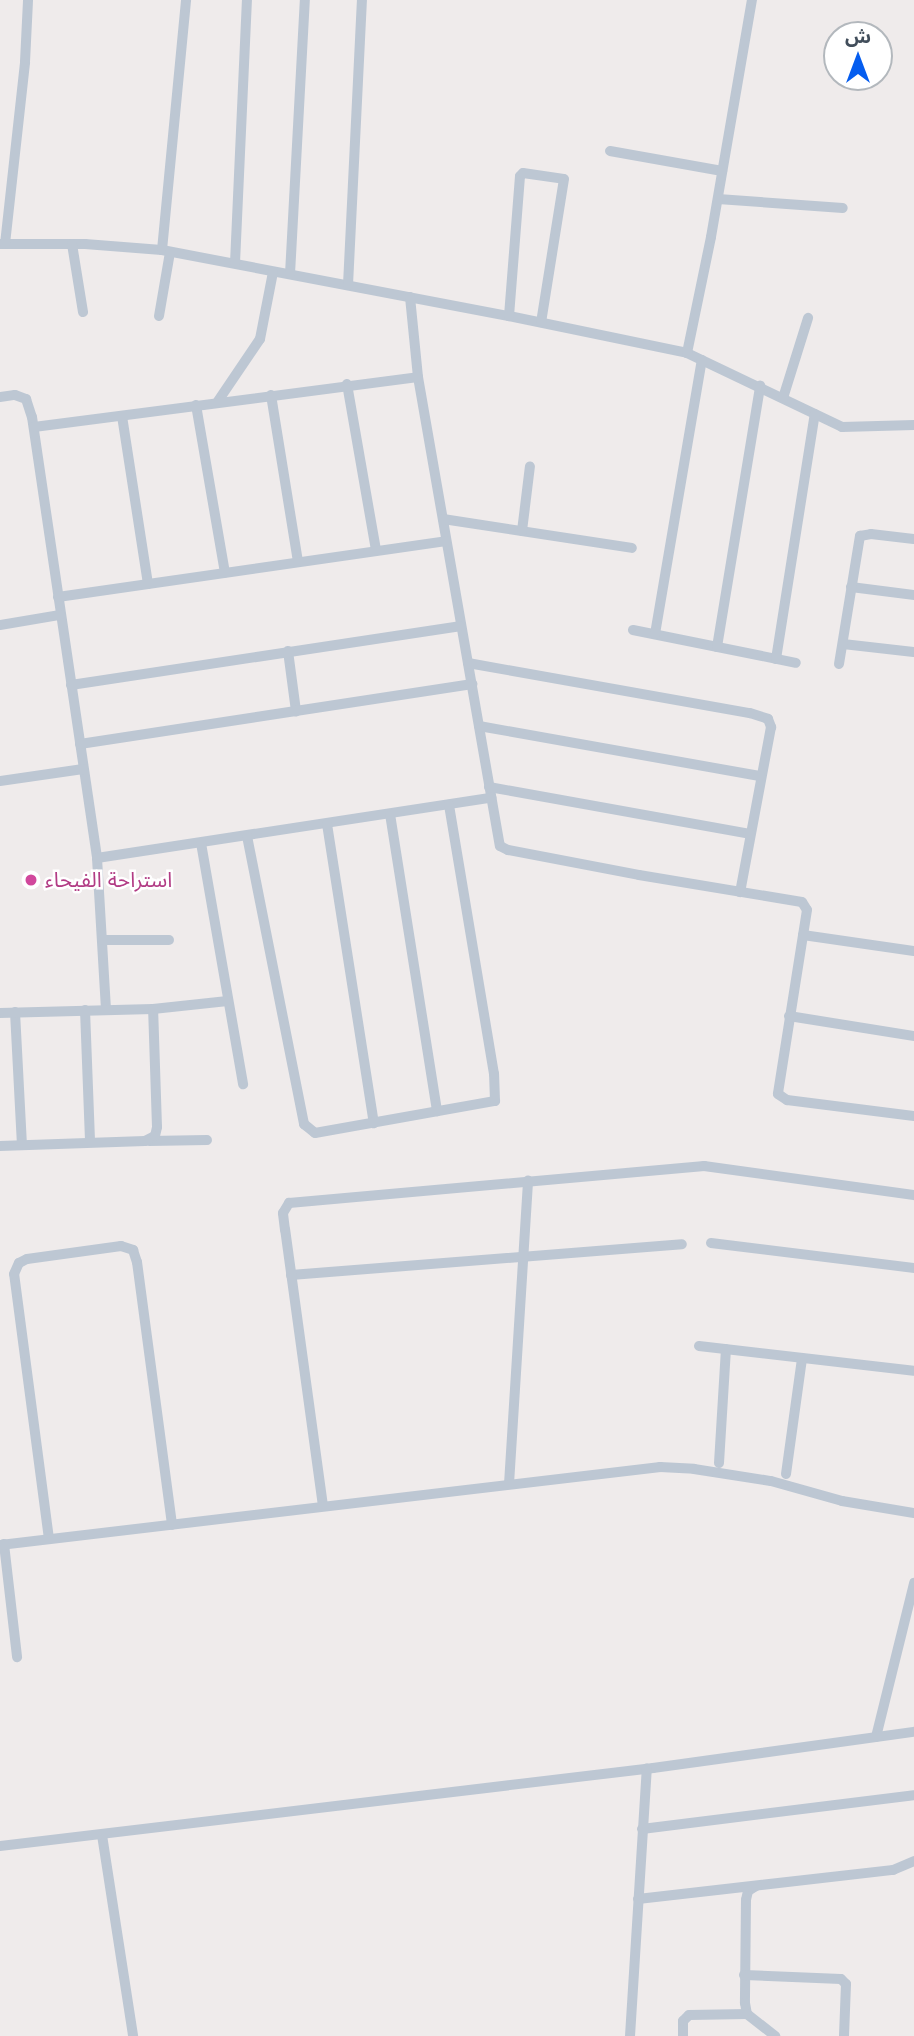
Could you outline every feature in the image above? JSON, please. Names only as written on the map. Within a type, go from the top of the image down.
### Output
[{"type":"street","points":[[28,0],[25,62],[2,244],[72,244],[166,251],[541,322],[687,353],[850,428],[914,425]]},
{"type":"street","points":[[159,316],[186,0]]},
{"type":"street","points":[[235,263],[247,0]]},
{"type":"street","points":[[290,274],[305,0]]},
{"type":"street","points":[[348,285],[362,0]]},
{"type":"street","points":[[687,353],[718,199],[752,0]]},
{"type":"street","points":[[610,151],[722,171]]},
{"type":"street","points":[[509,316],[520,177],[523,173],[565,179],[541,322]]},
{"type":"street","points":[[718,199],[842,208]]},
{"type":"street","points":[[72,244],[83,312]]},
{"type":"street","points":[[218,401],[260,339],[273,272]]},
{"type":"street","points":[[410,297],[418,377],[498,842],[503,848],[802,902],[807,910],[777,1090],[781,1097],[914,1116]]},
{"type":"street","points":[[783,398],[808,318]]},
{"type":"street","points":[[655,634],[702,360]]},
{"type":"street","points":[[34,427],[347,384],[418,377]]},
{"type":"street","points":[[347,384],[376,551]]},
{"type":"street","points":[[717,647],[760,386]]},
{"type":"street","points":[[0,397],[15,395],[26,399],[34,427],[97,858],[106,1009]]},
{"type":"street","points":[[271,395],[298,562]]},
{"type":"street","points":[[196,405],[225,573]]},
{"type":"street","points":[[776,659],[815,414]]},
{"type":"street","points":[[122,416],[148,584]]},
{"type":"street","points":[[522,531],[530,466]]},
{"type":"street","points":[[443,519],[632,548]]},
{"type":"street","points":[[839,664],[860,536],[871,534],[914,539]]},
{"type":"street","points":[[58,597],[446,541]]},
{"type":"street","points":[[851,587],[914,595]]},
{"type":"street","points":[[0,625],[60,615]]},
{"type":"street","points":[[71,685],[460,626]]},
{"type":"street","points":[[633,630],[796,663]]},
{"type":"street","points":[[843,644],[914,652]]},
{"type":"street","points":[[288,651],[296,711]]},
{"type":"street","points":[[468,663],[764,716],[771,727],[740,892]]},
{"type":"street","points":[[79,744],[472,684]]},
{"type":"street","points":[[479,726],[760,776]]},
{"type":"street","points":[[0,781],[83,769]]},
{"type":"street","points":[[489,787],[750,834]]},
{"type":"street","points":[[97,858],[491,798]]},
{"type":"street","points":[[247,836],[304,1124],[315,1133],[491,1103],[496,1096],[449,805]]},
{"type":"street","points":[[390,814],[437,1111]]},
{"type":"street","points":[[327,824],[374,1123]]},
{"type":"street","points":[[201,844],[243,1084]]},
{"type":"street","points":[[803,935],[914,951]]},
{"type":"street","points":[[103,940],[169,940]]},
{"type":"street","points":[[0,1013],[153,1009],[228,1001]]},
{"type":"street","points":[[145,1141],[157,1133],[153,1009]]},
{"type":"street","points":[[85,1010],[90,1141]]},
{"type":"street","points":[[15,1012],[22,1145]]},
{"type":"street","points":[[789,1016],[914,1035]]},
{"type":"street","points":[[0,1146],[90,1141],[207,1140]]},
{"type":"street","points":[[323,1506],[283,1213],[289,1203],[704,1166],[914,1195]]},
{"type":"street","points":[[509,1484],[527,1181]]},
{"type":"street","points":[[711,1243],[914,1268]]},
{"type":"street","points":[[291,1275],[682,1244]]},
{"type":"street","points":[[49,1539],[14,1274],[19,1263],[27,1259],[121,1246],[133,1250],[137,1262],[172,1525]]},
{"type":"street","points":[[699,1346],[914,1371]]},
{"type":"street","points":[[719,1463],[726,1349]]},
{"type":"street","points":[[786,1474],[802,1358]]},
{"type":"street","points":[[16,1657],[2,1545],[509,1484],[677,1467],[771,1481],[842,1502],[914,1513]]},
{"type":"street","points":[[876,1737],[914,1583]]},
{"type":"street","points":[[0,1846],[647,1769],[914,1732]]},
{"type":"street","points":[[630,2036],[647,1769]]},
{"type":"street","points":[[642,1829],[914,1796]]},
{"type":"street","points":[[102,1835],[133,2036]]},
{"type":"street","points":[[638,1899],[893,1870],[914,1861]]},
{"type":"street","points":[[747,2014],[744,1975],[746,1900],[748,1891],[757,1886]]},
{"type":"street","points":[[744,1975],[841,1979],[846,1984],[844,2036]]},
{"type":"street","points":[[683,2036],[683,2021],[689,2015],[747,2014],[775,2036]]},
{"type":"place","name":"استراحة الفيحاء","points":[[31,880]]}]
